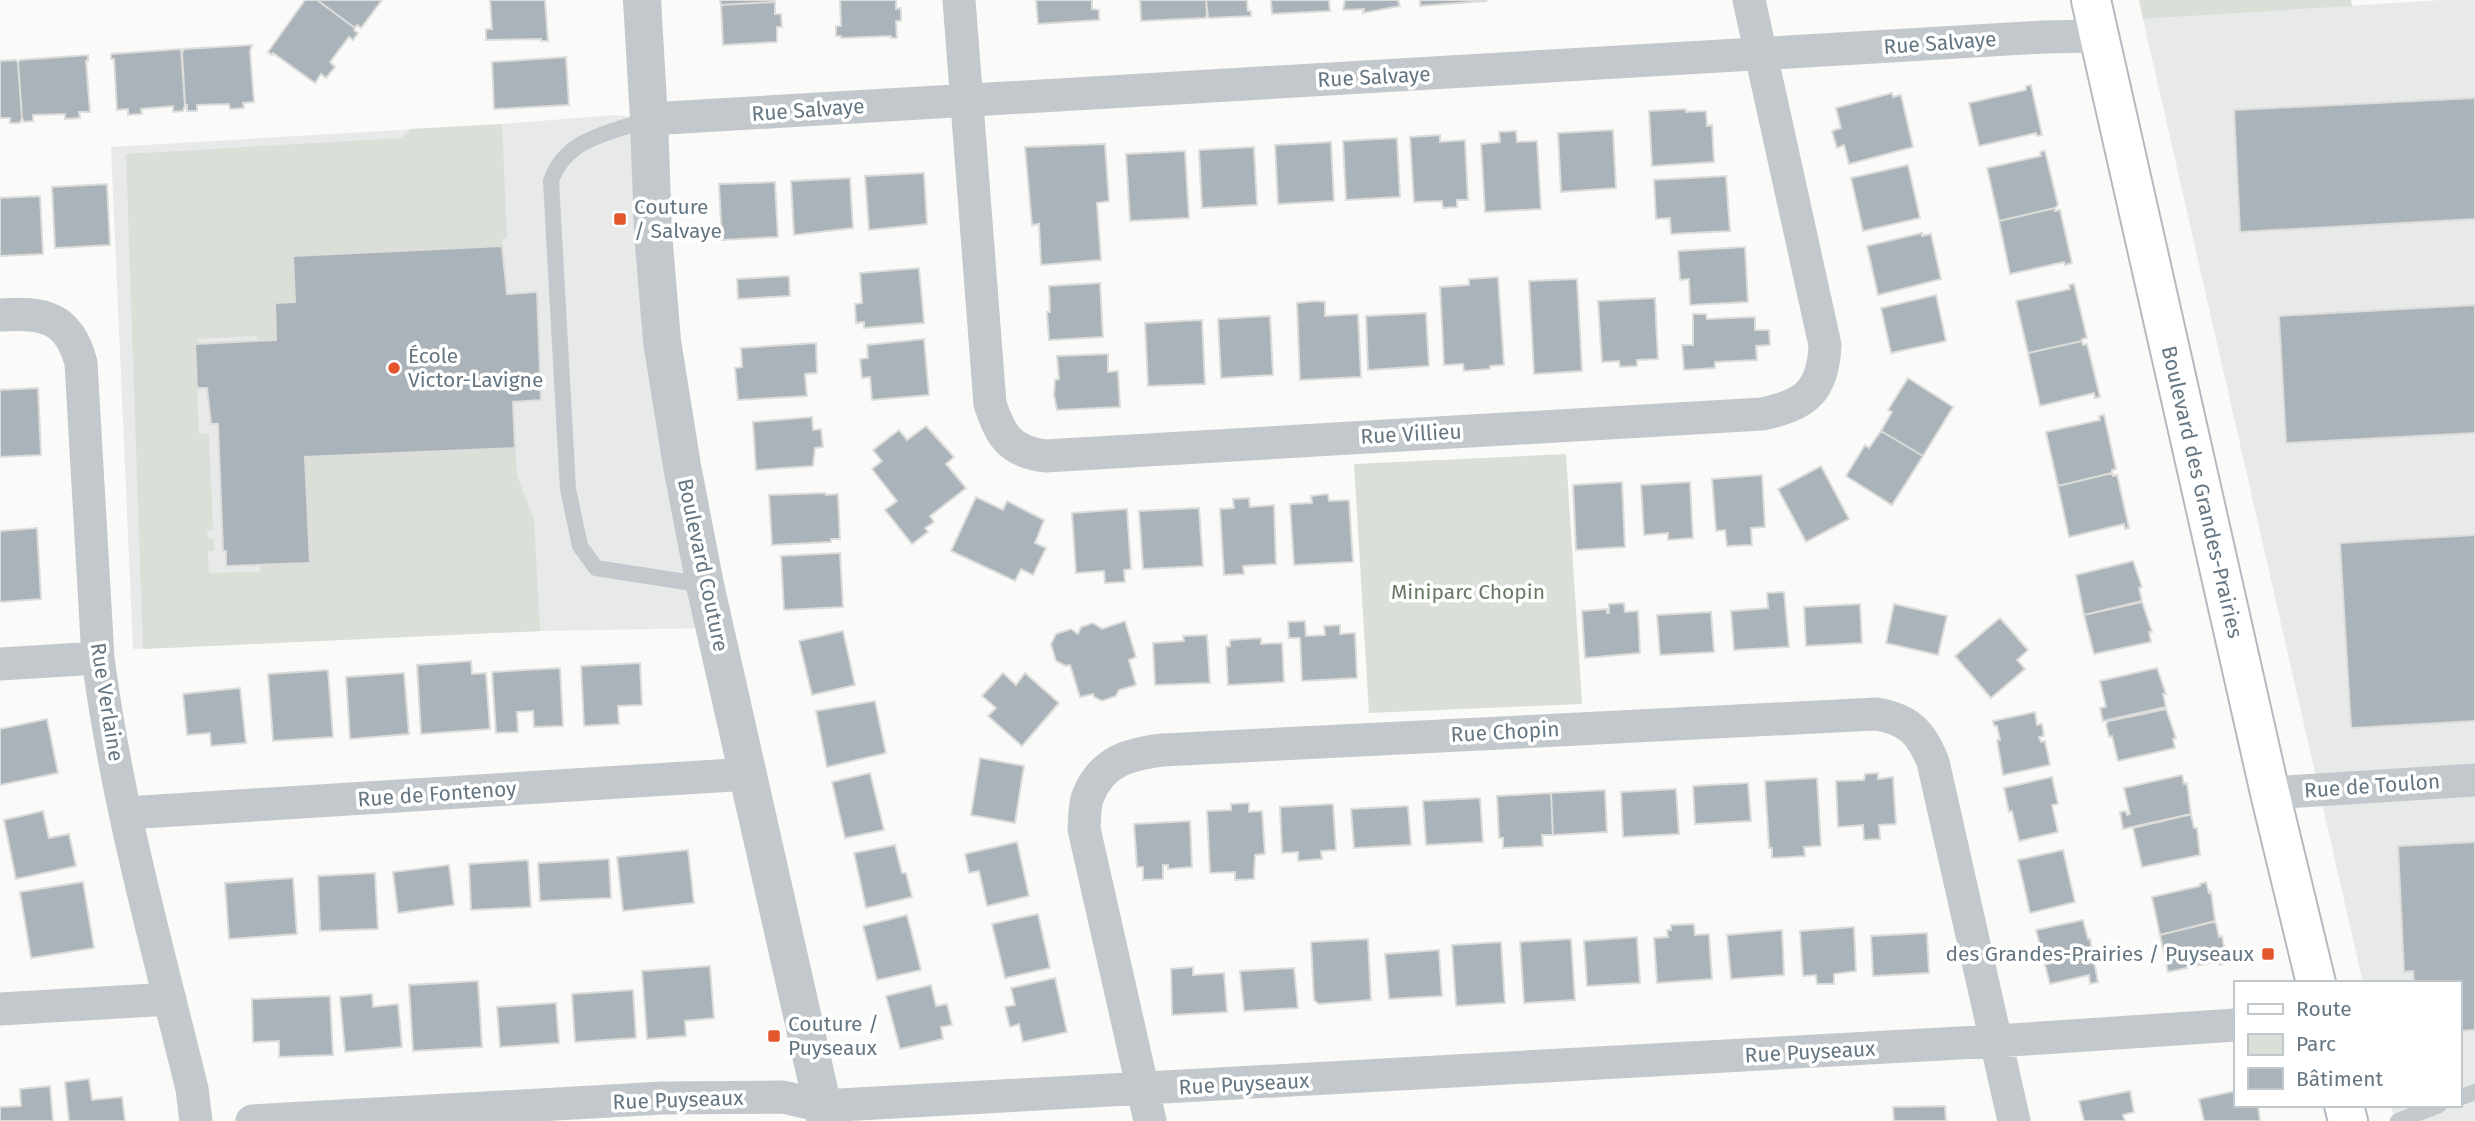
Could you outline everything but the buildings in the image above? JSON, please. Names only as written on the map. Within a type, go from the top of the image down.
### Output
[{"type":"main road","name":"Boulevard des Grandes-Prairies","points":[[2095,18],[2270,793],[2316,981]]},
{"type":"street","name":"Boulevard Couture","points":[[642,0],[653,232],[662,341],[682,466],[705,585],[824,1113]]},
{"type":"street","name":"Rue Villieu","points":[[959,0],[990,404],[996,424],[1007,440],[1024,453],[1058,455],[1749,415],[1788,408],[1810,393],[1824,371],[1825,345],[1749,0]]},
{"type":"street","name":"Rue Salvaye","points":[[649,119],[2044,37],[2095,18]]},
{"type":"street","name":"Rue Verlaine","points":[[9,314],[42,316],[62,326],[76,343],[81,363],[98,658],[104,707],[126,813],[192,1089],[196,1121]]},
{"type":"street","points":[[0,664],[98,658]]},
{"type":"street","name":"Rue Chopin","points":[[1147,1105],[1084,829],[1087,797],[1106,768],[1132,753],[1875,714],[1894,716],[1910,726],[1924,741],[1933,762],[2014,1121]]},
{"type":"street","name":"Rue de Fontenoy","points":[[126,813],[749,774]]},
{"type":"street","name":"Rue de Toulon","points":[[2270,793],[2475,780]]},
{"type":"street","points":[[0,1009],[170,999]]},
{"type":"street","name":"Rue Puyseaux","points":[[252,1121],[507,1114],[663,1098],[783,1097],[824,1113],[1147,1105],[2234,1025]]},
{"type":"lane","points":[[649,119],[578,144],[560,162],[551,181],[568,489],[580,546],[596,568],[705,585]]},
{"type":"lane","points":[[2398,1121],[2434,1107]]},
{"type":"shaded area","points":[[2475,0],[2475,1121],[2395,1121],[2392,1107],[2461,1107],[2461,981],[2363,981],[2143,19]]},
{"type":"shaded area","name":"École Victor-Lavigne","points":[[614,115],[649,119],[716,628],[540,631],[133,649],[111,147]]},
{"type":"green space","points":[[2139,0],[2351,0],[2352,6],[2143,19]]},
{"type":"green space","points":[[502,124],[507,238],[502,239],[502,246],[293,256],[295,302],[275,303],[276,340],[258,341],[257,336],[198,339],[198,344],[195,344],[199,434],[209,434],[213,531],[207,531],[208,539],[214,539],[214,550],[208,551],[209,573],[260,572],[260,564],[310,563],[305,457],[515,448],[517,476],[534,519],[540,631],[143,649],[126,154],[401,138],[411,129]]},
{"type":"green space","name":"Miniparc Chopin","points":[[1566,454],[1582,704],[1369,713],[1354,464]]},
{"type":"place","name":"Couture / Salvaye","points":[[620,219]]},
{"type":"place","name":"École Victor-Lavigne","points":[[394,368]]},
{"type":"place","name":"des Grandes-Prairies / Puyseaux","points":[[2268,954]]},
{"type":"place","name":"Couture / Puyseaux","points":[[774,1036]]}]
